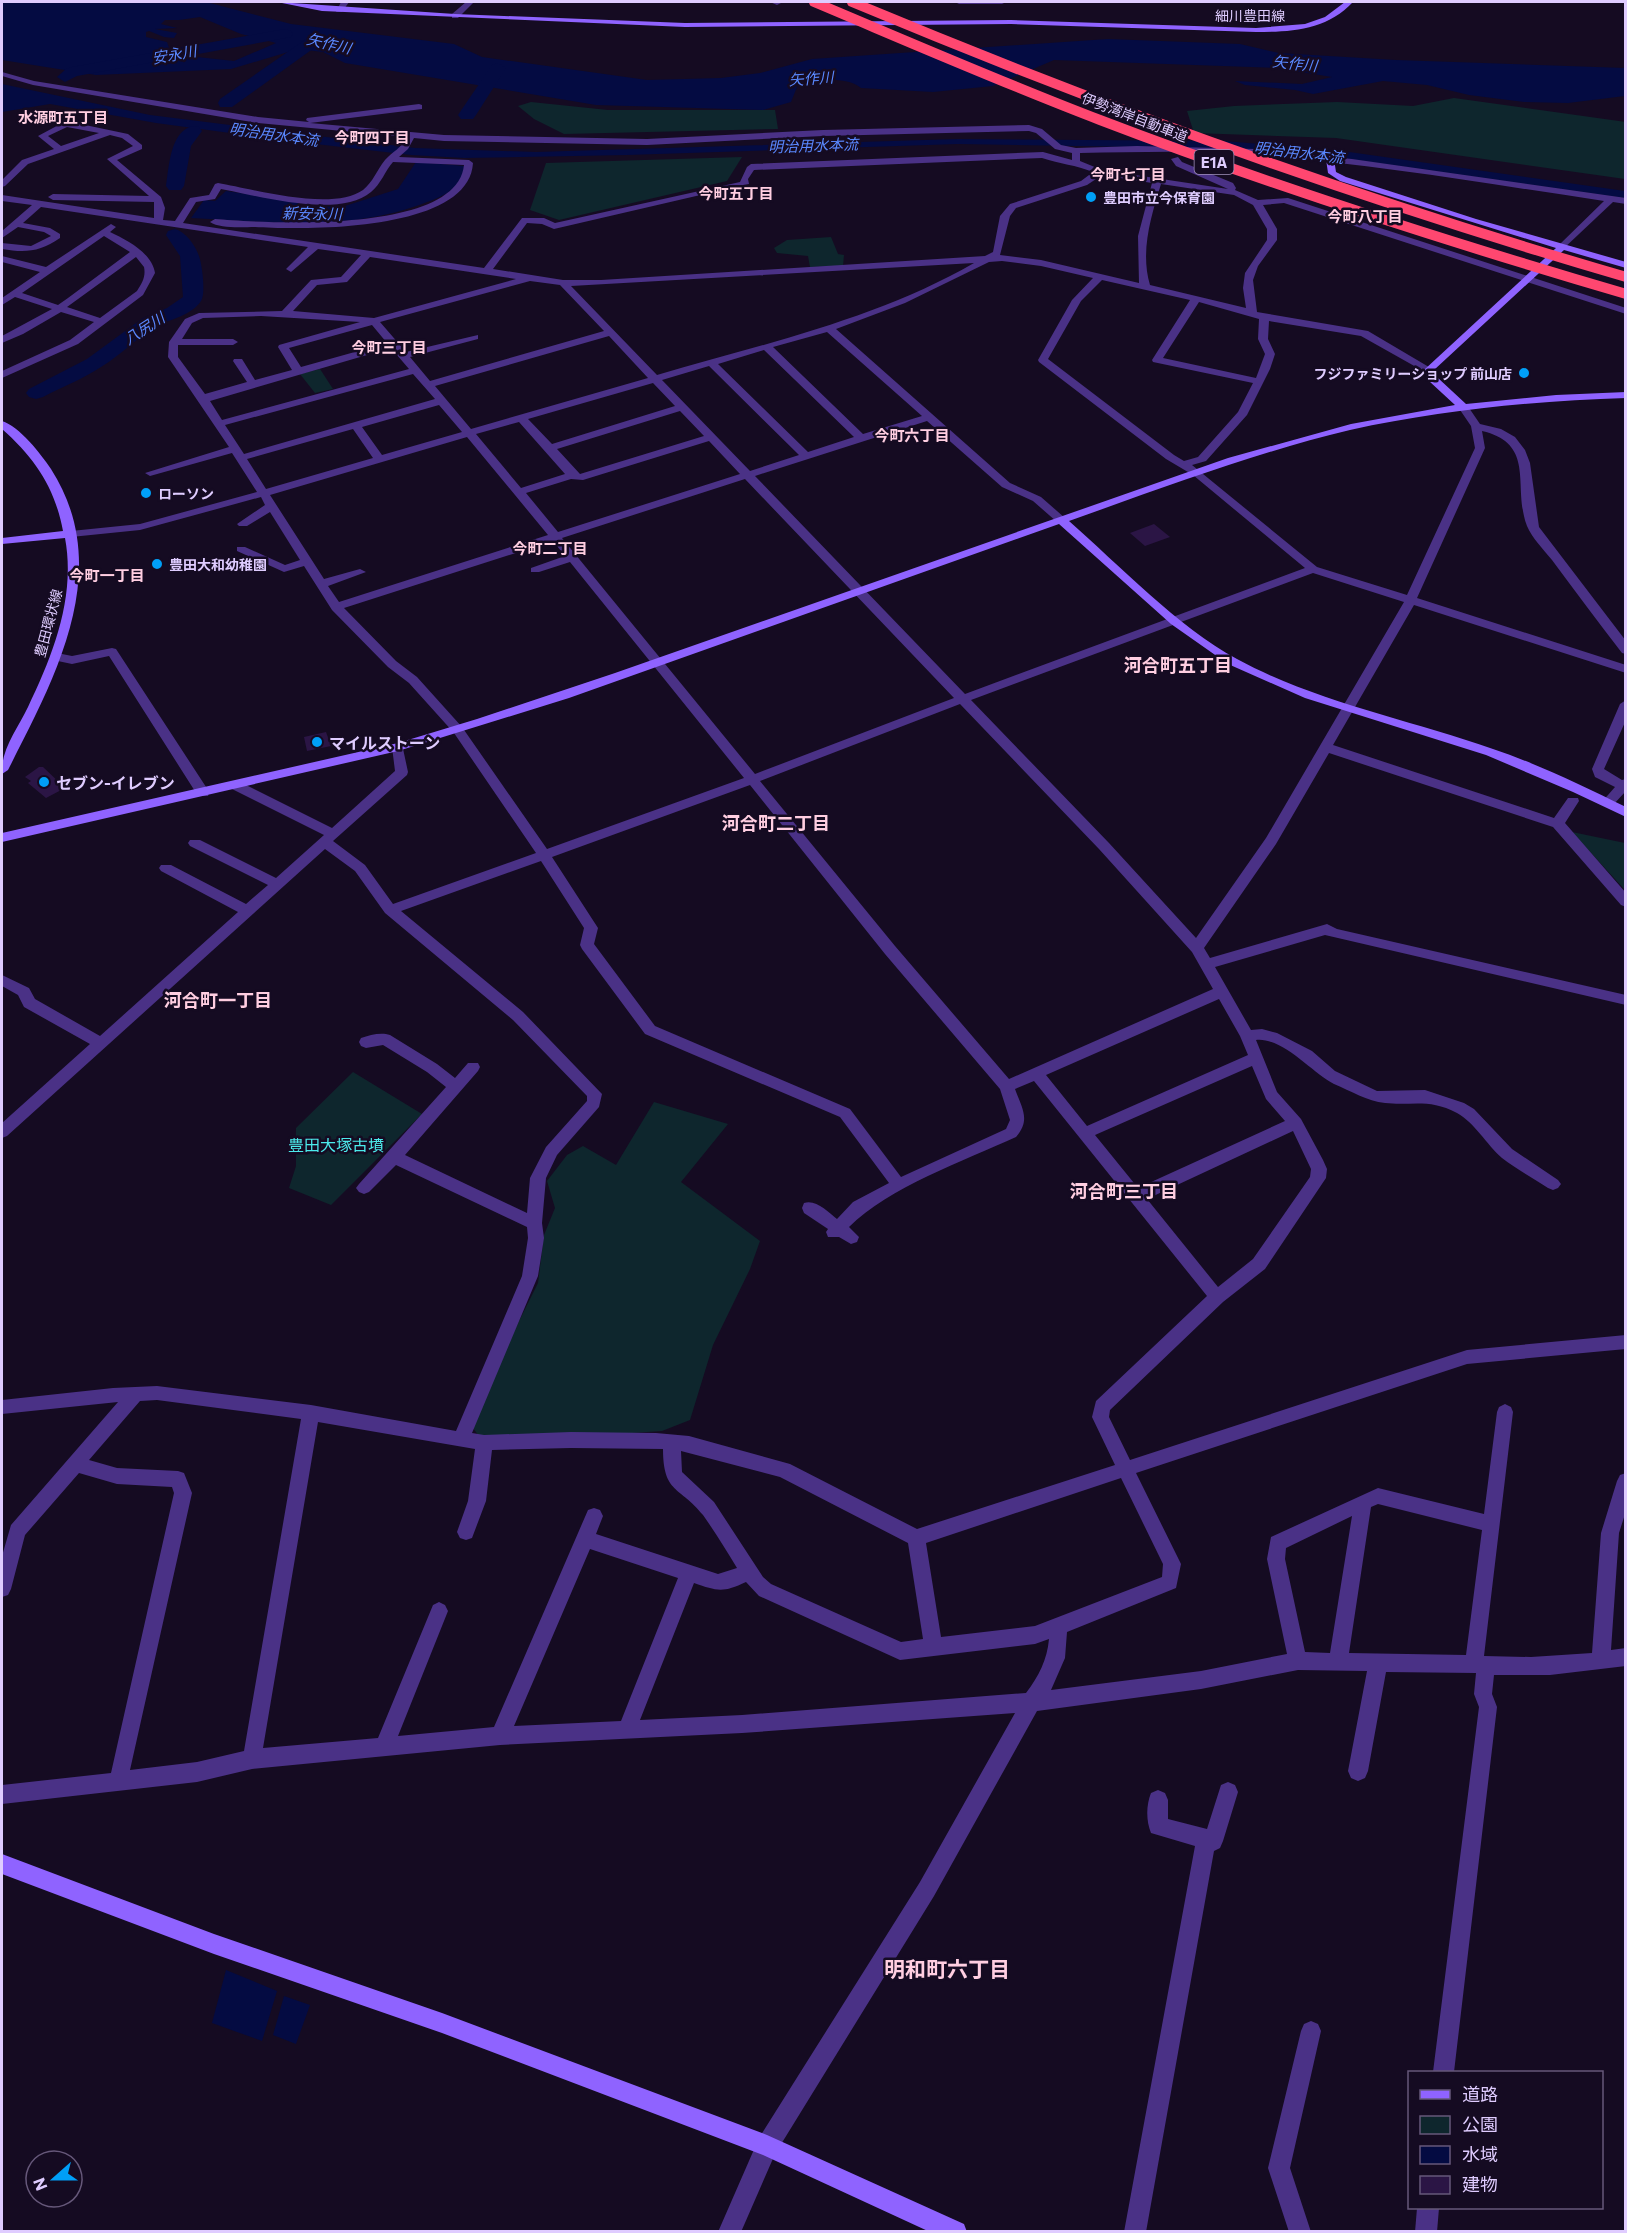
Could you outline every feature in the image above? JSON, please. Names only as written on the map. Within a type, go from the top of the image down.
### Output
[{"type":"highway","name":"伊勢湾岸自動車道","points":[[814,2],[1076,111],[1218,164],[1375,218],[1626,294]]},
{"type":"highway","name":"伊勢湾岸自動車道","points":[[852,2],[1042,80],[1237,153],[1385,204],[1626,277]]},
{"type":"street","name":"細川豊田線","points":[[280,2],[339,10],[685,25],[1011,22],[1283,30],[1325,21],[1336,15],[1349,2]]},
{"type":"street","points":[[339,10],[345,2]]},
{"type":"street","points":[[454,16],[470,2]]},
{"type":"street","points":[[852,2],[854,24]]},
{"type":"street","points":[[959,2],[1002,2]]},
{"type":"street","points":[[2,74],[33,83],[139,101],[410,139],[647,142],[834,132],[1029,128],[1039,131],[1059,147],[1076,151],[1137,149],[1256,152],[1330,159],[1626,201]]},
{"type":"street","points":[[299,124],[308,120],[419,107]]},
{"type":"street","points":[[61,150],[42,136],[66,124],[125,136],[139,147],[111,159],[158,199],[160,207],[158,221]]},
{"type":"street","points":[[2,184],[25,162],[109,132]]},
{"type":"street","points":[[179,222],[193,200],[212,197],[218,186],[330,203],[363,194],[381,177],[410,139]]},
{"type":"street","points":[[1076,151],[1076,162]]},
{"type":"street","points":[[488,271],[525,220],[544,221],[554,226],[722,187],[745,184],[744,179],[751,167],[1043,155],[1067,163],[1076,162],[1100,172],[1236,193],[1257,203],[1285,200],[1625,311]]},
{"type":"street","points":[[2,198],[40,199],[158,221],[335,226],[413,211],[443,199],[460,188],[469,172],[469,164],[396,157]]},
{"type":"street","points":[[1174,159],[1179,164],[1230,185],[1236,193]]},
{"type":"street","points":[[1330,159],[1332,172],[1343,179],[1626,265]]},
{"type":"street","points":[[2,541],[140,527],[178,518],[829,328],[902,301],[987,259],[999,249],[1005,216],[1013,206],[1084,183],[1100,172]]},
{"type":"street","points":[[1146,287],[1143,282],[1140,256],[1145,222],[1157,181]]},
{"type":"street","points":[[2,235],[40,199],[52,197],[158,199]]},
{"type":"street","points":[[1429,370],[1611,199]]},
{"type":"street","points":[[330,203],[335,226]]},
{"type":"street","points":[[1252,312],[1246,291],[1248,276],[1256,258],[1272,240],[1272,229],[1257,203]]},
{"type":"street","points":[[2,302],[125,216]]},
{"type":"street","points":[[179,222],[316,246],[563,283],[601,284],[1002,258],[1041,263],[1252,312],[1264,317],[1364,333],[1429,370],[1433,379],[1463,407],[1476,426],[1480,448],[1410,601],[1271,841],[1232,902],[1197,948]]},
{"type":"street","points":[[2,246],[29,251],[38,249],[57,236],[47,230],[16,224]]},
{"type":"street","points":[[291,269],[335,226]]},
{"type":"street","points":[[2,375],[58,350],[102,322],[140,293],[148,284],[151,274],[149,265],[136,252],[104,232]]},
{"type":"street","points":[[2,339],[31,325],[59,307],[136,252]]},
{"type":"street","points":[[285,314],[314,282],[344,280],[367,254]]},
{"type":"street","points":[[2,259],[49,271]]},
{"type":"street","points":[[298,371],[283,347],[533,277]]},
{"type":"street","points":[[1099,277],[1077,300],[1043,360],[1170,457],[1197,472],[1313,569],[1626,669]]},
{"type":"street","points":[[563,283],[1104,846],[1197,948],[1247,1036],[1271,1095],[1296,1123],[1319,1169],[1318,1178],[1259,1264],[1217,1297],[1102,1406],[1100,1417],[1172,1564],[1170,1582],[1035,1635],[900,1651],[765,1590],[757,1583],[708,1508],[676,1478],[672,1470],[672,1442]]},
{"type":"street","points":[[15,294],[102,322]]},
{"type":"street","points":[[1196,299],[1157,360],[1257,381]]},
{"type":"street","points":[[810,1208],[841,1232],[859,1207],[898,1185],[1011,1133],[1017,1126],[1018,1120],[1007,1086],[956,1029],[470,432],[374,321],[335,316],[285,314],[202,315],[188,321],[174,342],[173,357],[204,400],[336,607],[392,664],[412,680],[458,730],[591,928],[587,945],[650,1030],[845,1113],[898,1185]]},
{"type":"street","points":[[1184,464],[1202,459],[1243,413],[1270,354],[1263,339],[1264,317]]},
{"type":"street","points":[[829,328],[1005,485],[1037,499],[1175,621],[1232,661],[1299,691],[1490,752],[1626,813]]},
{"type":"street","points":[[427,384],[609,333]]},
{"type":"street","points":[[404,356],[474,337]]},
{"type":"street","points":[[174,342],[233,342]]},
{"type":"street","points":[[204,400],[209,396],[394,344]]},
{"type":"street","points":[[766,346],[861,438]]},
{"type":"street","points":[[238,361],[253,384]]},
{"type":"street","points":[[711,362],[805,455]]},
{"type":"street","points":[[218,424],[415,369]]},
{"type":"street","points":[[2,838],[398,747],[458,730],[1197,472],[1329,432],[1463,407],[1552,398],[1626,395]]},
{"type":"street","points":[[150,473],[355,425],[441,401]]},
{"type":"street","points":[[550,448],[683,407]]},
{"type":"street","points":[[520,417],[572,475],[579,478],[712,437]]},
{"type":"street","points":[[336,607],[928,417]]},
{"type":"street","name":"豊田環状線","points":[[2,424],[32,451],[58,490],[71,534],[75,561],[73,600],[57,657],[2,770]]},
{"type":"street","points":[[355,425],[380,459]]},
{"type":"street","points":[[1476,426],[1500,431],[1516,441],[1525,462],[1528,511],[1533,527],[1626,650]]},
{"type":"street","points":[[519,492],[572,475]]},
{"type":"street","points":[[243,524],[271,506]]},
{"type":"street","points":[[241,549],[284,569],[307,561]]},
{"type":"street","points":[[535,570],[572,558]]},
{"type":"street","points":[[390,910],[752,779],[1313,569]]},
{"type":"street","points":[[321,584],[360,573]]},
{"type":"street","points":[[57,657],[72,660],[112,652],[202,792]]},
{"type":"street","points":[[1607,803],[1624,784],[1600,774],[1598,769],[1626,704]]},
{"type":"street","points":[[2,1132],[402,772],[398,747]]},
{"type":"street","points":[[1325,747],[1558,824],[1626,902]]},
{"type":"street","points":[[235,785],[329,838],[360,868],[390,910],[518,1016],[595,1094],[594,1103],[551,1151],[538,1178],[534,1222],[536,1238],[530,1276],[460,1440]]},
{"type":"street","points":[[1558,824],[1573,801]]},
{"type":"street","points":[[195,843],[277,884]]},
{"type":"street","points":[[166,868],[247,911]]},
{"type":"street","points":[[1207,964],[1328,929],[1333,933],[1626,1000]]},
{"type":"street","points":[[2,980],[24,992],[29,1003],[101,1043]]},
{"type":"street","points":[[1007,1086],[1223,991]]},
{"type":"street","points":[[1247,1036],[1262,1034],[1272,1037],[1307,1055],[1330,1076],[1375,1096],[1388,1098],[1425,1096],[1459,1107],[1469,1113],[1507,1153],[1553,1184]]},
{"type":"street","points":[[366,1042],[385,1039],[432,1068],[456,1087]]},
{"type":"street","points":[[1086,1133],[1256,1058]]},
{"type":"street","points":[[364,1188],[473,1067]]},
{"type":"street","points":[[1036,1073],[1217,1297]]},
{"type":"street","points":[[1137,1196],[1296,1123]]},
{"type":"street","points":[[394,1157],[534,1222]]},
{"type":"street","points":[[2,1407],[157,1392],[311,1413],[484,1443],[571,1440],[689,1444],[784,1470],[916,1538],[1467,1358],[1626,1342]]},
{"type":"street","points":[[2,1588],[17,1531],[137,1393]]},
{"type":"street","points":[[1444,2071],[1488,1707],[1483,1694],[1480,1665],[1491,1524],[1505,1412]]},
{"type":"street","points":[[252,1759],[311,1413]]},
{"type":"street","points":[[466,1532],[477,1502],[484,1443]]},
{"type":"street","points":[[75,1464],[117,1476],[178,1479],[183,1494],[118,1782]]},
{"type":"street","points":[[1601,1661],[1610,1533],[1621,1514],[1626,1481]]},
{"type":"street","points":[[1298,1661],[1276,1559],[1277,1543],[1378,1496],[1491,1524]]},
{"type":"street","points":[[1338,1662],[1363,1502]]},
{"type":"street","points":[[500,1736],[594,1516]]},
{"type":"street","points":[[916,1538],[933,1646]]},
{"type":"street","points":[[585,1539],[718,1582],[729,1581],[748,1571]]},
{"type":"street","points":[[627,1729],[689,1573]]},
{"type":"street","points":[[384,1747],[439,1611]]},
{"type":"street","points":[[729,2232],[767,2146],[927,1889],[1031,1702],[1047,1683],[1059,1645],[1057,1627]]},
{"type":"street","points":[[2,1795],[197,1772],[252,1759],[500,1736],[742,1724],[1031,1702],[1201,1680],[1298,1661],[1378,1664],[1575,1665],[1626,1657]]},
{"type":"street","points":[[1358,1771],[1378,1664]]},
{"type":"street","points":[[1158,1800],[1158,1826],[1213,1841],[1228,1792]]},
{"type":"street","points":[[1135,2232],[1206,1839]]},
{"type":"street","points":[[2,1864],[214,1944],[442,2023],[767,2146],[943,2229]]},
{"type":"street","points":[[1300,2232],[1280,2168],[1311,2031]]},
{"type":"street","points":[[1426,2232],[1428,2209]]},
{"type":"green space","points":[[1454,98],[1626,122],[1625,179],[1336,138],[1194,133],[1187,111],[1234,106],[1337,102],[1413,106]]},
{"type":"green space","points":[[531,102],[608,110],[775,110],[778,129],[564,134],[534,119],[518,106]]},
{"type":"green space","points":[[742,157],[727,181],[559,220],[530,210],[546,163]]},
{"type":"green space","points":[[831,237],[838,254],[844,255],[843,266],[810,267],[808,256],[777,253],[774,248],[787,240]]},
{"type":"green space","points":[[320,369],[333,389],[315,393],[300,374]]},
{"type":"green space","points":[[1572,832],[1625,843],[1625,890]]},
{"type":"green space","name":"豊田大塚古墳","points":[[353,1072],[422,1114],[331,1205],[289,1188],[296,1166],[296,1128]]},
{"type":"green space","points":[[654,1102],[728,1124],[681,1182],[760,1241],[750,1269],[713,1345],[690,1420],[662,1431],[484,1443],[473,1428],[502,1355],[538,1283],[544,1235],[555,1208],[547,1181],[567,1155],[583,1146],[616,1165]]},
{"type":"water","name":"矢作川","points":[[2,2],[206,2],[291,24],[454,44],[482,57],[647,80],[721,78],[760,73],[812,59],[1108,39],[1240,44],[1279,53],[1396,60],[1625,68],[1625,96],[1568,103],[1524,102],[1469,95],[1427,85],[1383,81],[1313,94],[1245,85],[1235,81],[1302,84],[1332,77],[1276,68],[1054,60],[993,86],[933,92],[861,88],[838,80],[793,83],[797,87],[791,102],[763,110],[596,105],[345,63],[323,52],[298,49],[231,69],[96,75],[2,60]],"holes":[[[200,17],[241,34],[276,43],[234,61],[160,53],[169,48],[167,42],[146,37],[146,32],[149,31],[174,38],[177,33],[155,29],[177,28],[161,24],[165,20]]]},
{"type":"water","name":"明治用水本流","points":[[2,84],[150,115],[415,148],[536,152],[958,139],[1224,141],[1342,151],[1625,191],[1625,198],[1342,158],[1254,149],[958,144],[627,155],[464,158],[411,155],[156,123],[50,104],[2,112]]},
{"type":"water","points":[[416,162],[465,166],[458,183],[444,195],[399,211],[370,218],[281,223],[191,218],[204,200],[215,201],[226,191],[298,201],[298,208],[345,206],[398,189]]},
{"type":"water","points":[[226,1970],[277,1991],[262,2041],[212,2023]]},
{"type":"water","points":[[284,1996],[310,2005],[296,2044],[273,2035]]},
{"type":"building","points":[[1154,524],[1170,537],[1145,546],[1130,533]]},
{"type":"building","name":"マイルストーン","points":[[326,732],[331,746],[307,751],[304,737]]},
{"type":"building","name":"セブン-イレブン","points":[[39,767],[43,767],[65,788],[46,798],[28,783],[31,781],[25,777]]},
{"type":"waterway","name":"安永川","points":[[65,77],[72,72],[285,34]]},
{"type":"waterway","name":"八尻川","points":[[226,103],[315,40]]},
{"type":"waterway","name":"新安永川","points":[[467,115],[498,68]]},
{"type":"waterway","name":"八尻川","points":[[175,186],[182,146],[193,131]]},
{"type":"waterway","name":"八尻川","points":[[36,393],[94,363],[150,322],[174,312],[193,299],[193,272],[190,256],[175,235]]},
{"type":"place","name":"豊田市立今保育園","points":[[1091,197]]},
{"type":"place","name":"フジファミリーショップ 前山店","points":[[1524,373]]},
{"type":"place","name":"ローソン","points":[[146,493]]},
{"type":"place","name":"豊田大和幼稚園","points":[[157,564]]},
{"type":"place","name":"マイルストーン","points":[[317,742]]},
{"type":"place","name":"セブン-イレブン","points":[[44,782]]},
{"type":"district","name":"水源町五丁目","points":[[63,117]]},
{"type":"district","name":"今町四丁目","points":[[372,137]]},
{"type":"district","name":"今町七丁目","points":[[1128,174]]},
{"type":"district","name":"今町五丁目","points":[[736,193]]},
{"type":"district","name":"今町八丁目","points":[[1365,216]]},
{"type":"district","name":"今町三丁目","points":[[389,347]]},
{"type":"district","name":"今町六丁目","points":[[912,435]]},
{"type":"district","name":"今町二丁目","points":[[550,548]]},
{"type":"district","name":"今町一丁目","points":[[107,575]]},
{"type":"district","name":"河合町五丁目","points":[[1178,665]]},
{"type":"district","name":"河合町二丁目","points":[[776,823]]},
{"type":"district","name":"河合町一丁目","points":[[218,1000]]},
{"type":"district","name":"河合町三丁目","points":[[1124,1191]]},
{"type":"district","name":"明和町六丁目","points":[[947,1968]]}]
